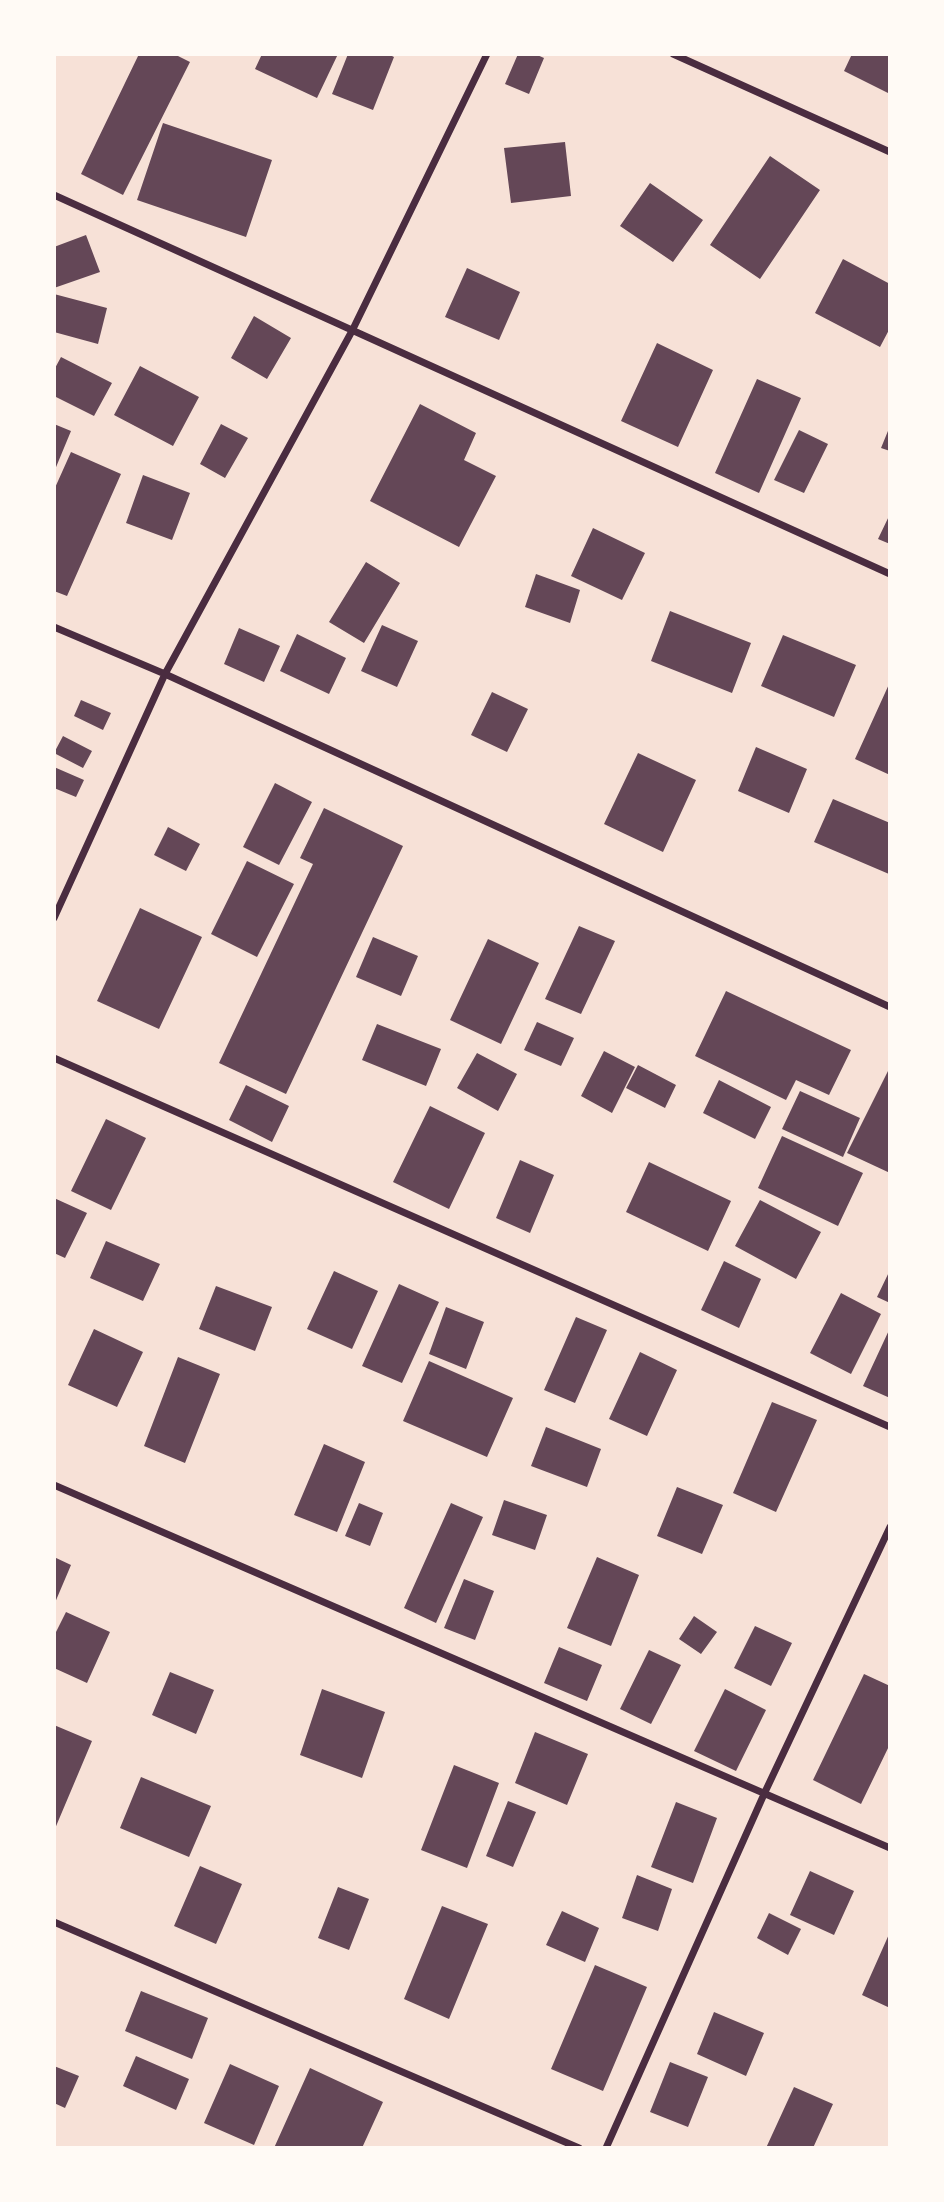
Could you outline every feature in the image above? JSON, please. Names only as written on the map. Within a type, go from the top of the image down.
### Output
[{"type":"street","points":[[54,918],[165,674],[352,331],[487,54]]},
{"type":"street","points":[[673,54],[890,152]]},
{"type":"street","points":[[54,195],[890,574]]},
{"type":"street","points":[[54,627],[165,674],[890,1007]]},
{"type":"street","points":[[54,1058],[890,1427]]},
{"type":"street","points":[[54,1485],[890,1847]]},
{"type":"street","points":[[606,2148],[765,1792],[890,1527]]},
{"type":"street","points":[[54,1922],[579,2148]]},
{"type":"building","points":[[139,54],[174,54],[190,62],[123,195],[81,174]]},
{"type":"building","points":[[262,54],[338,54],[317,98],[255,69]]},
{"type":"building","points":[[348,54],[388,54],[394,57],[373,110],[332,94]]},
{"type":"building","points":[[518,54],[535,54],[544,58],[529,94],[505,84]]},
{"type":"building","points":[[852,54],[890,54],[890,94],[844,71]]},
{"type":"building","points":[[163,123],[272,160],[246,237],[137,200]]},
{"type":"building","points":[[565,142],[571,196],[511,203],[504,148]]},
{"type":"building","points":[[770,156],[820,190],[760,279],[710,245]]},
{"type":"building","points":[[650,183],[703,220],[673,262],[620,226]]},
{"type":"building","points":[[86,235],[100,272],[54,288],[54,247]]},
{"type":"building","points":[[843,259],[890,284],[890,328],[880,347],[815,313]]},
{"type":"building","points":[[467,268],[520,292],[499,340],[445,317]]},
{"type":"building","points":[[54,294],[107,308],[98,344],[54,332]]},
{"type":"building","points":[[254,316],[291,338],[267,379],[231,358]]},
{"type":"building","points":[[657,343],[713,370],[678,447],[621,421]]},
{"type":"building","points":[[61,357],[112,383],[94,416],[54,396],[54,370]]},
{"type":"building","points":[[140,366],[199,397],[173,446],[114,415]]},
{"type":"building","points":[[757,379],[801,398],[759,493],[715,473]]},
{"type":"building","points":[[420,404],[476,433],[464,460],[496,476],[459,547],[370,501]]},
{"type":"building","points":[[54,424],[71,431],[54,472]]},
{"type":"building","points":[[221,424],[248,438],[225,478],[200,464]]},
{"type":"building","points":[[890,426],[890,451],[881,448]]},
{"type":"building","points":[[799,430],[828,444],[804,493],[774,480]]},
{"type":"building","points":[[71,452],[121,474],[67,596],[54,591],[54,490]]},
{"type":"building","points":[[143,475],[190,493],[172,540],[126,523]]},
{"type":"building","points":[[890,514],[890,544],[878,539]]},
{"type":"building","points":[[593,528],[645,553],[622,600],[571,576]]},
{"type":"building","points":[[366,562],[400,583],[364,643],[329,622]]},
{"type":"building","points":[[536,574],[580,590],[570,623],[525,607]]},
{"type":"building","points":[[670,611],[751,643],[732,693],[651,661]]},
{"type":"building","points":[[382,625],[418,641],[397,687],[361,671]]},
{"type":"building","points":[[239,628],[280,646],[264,682],[224,664]]},
{"type":"building","points":[[297,634],[346,658],[329,694],[280,671]]},
{"type":"building","points":[[783,635],[856,665],[834,717],[761,686]]},
{"type":"building","points":[[890,682],[890,775],[855,759]]},
{"type":"building","points":[[492,692],[528,709],[507,752],[471,735]]},
{"type":"building","points":[[81,700],[111,713],[103,730],[74,716]]},
{"type":"building","points":[[63,736],[92,751],[83,768],[54,753]]},
{"type":"building","points":[[756,747],[807,769],[789,813],[738,791]]},
{"type":"building","points":[[638,753],[696,780],[663,852],[604,824]]},
{"type":"building","points":[[54,767],[84,780],[76,797],[54,788]]},
{"type":"building","points":[[275,783],[312,802],[279,865],[243,847]]},
{"type":"building","points":[[833,799],[890,823],[889,874],[814,842]]},
{"type":"building","points":[[324,808],[403,846],[286,1094],[219,1063],[313,864],[300,858]]},
{"type":"building","points":[[168,827],[200,844],[186,871],[154,855]]},
{"type":"building","points":[[247,861],[294,884],[257,957],[211,934]]},
{"type":"building","points":[[140,908],[202,937],[159,1029],[97,1001]]},
{"type":"building","points":[[579,926],[615,941],[581,1014],[545,999]]},
{"type":"building","points":[[373,937],[418,956],[401,996],[356,977]]},
{"type":"building","points":[[488,939],[539,963],[501,1044],[450,1020]]},
{"type":"building","points":[[726,991],[851,1050],[829,1095],[796,1080],[786,1100],[695,1056]]},
{"type":"building","points":[[537,1022],[574,1038],[561,1066],[524,1050]]},
{"type":"building","points":[[377,1024],[441,1049],[426,1086],[362,1060]]},
{"type":"building","points":[[604,1051],[635,1067],[612,1113],[581,1096]]},
{"type":"building","points":[[477,1053],[517,1074],[498,1111],[457,1088]]},
{"type":"building","points":[[638,1065],[676,1085],[665,1108],[626,1088]]},
{"type":"building","points":[[890,1067],[890,1173],[847,1153]]},
{"type":"building","points":[[719,1080],[771,1107],[755,1139],[703,1113]]},
{"type":"building","points":[[246,1085],[289,1106],[272,1142],[229,1120]]},
{"type":"building","points":[[800,1091],[860,1118],[843,1157],[782,1129]]},
{"type":"building","points":[[430,1106],[485,1133],[449,1209],[393,1182]]},
{"type":"building","points":[[106,1119],[146,1138],[111,1210],[71,1191]]},
{"type":"building","points":[[782,1136],[863,1173],[838,1226],[758,1188]]},
{"type":"building","points":[[520,1160],[554,1175],[530,1233],[496,1218]]},
{"type":"building","points":[[649,1162],[731,1201],[708,1251],[626,1212]]},
{"type":"building","points":[[54,1198],[87,1213],[65,1258],[54,1253]]},
{"type":"building","points":[[760,1200],[821,1232],[796,1279],[735,1246]]},
{"type":"building","points":[[106,1241],[160,1264],[143,1301],[90,1278]]},
{"type":"building","points":[[724,1261],[761,1279],[739,1328],[701,1310]]},
{"type":"building","points":[[890,1270],[890,1303],[877,1297]]},
{"type":"building","points":[[334,1271],[378,1291],[352,1349],[307,1329]]},
{"type":"building","points":[[399,1284],[439,1302],[402,1383],[362,1366]]},
{"type":"building","points":[[216,1286],[272,1307],[255,1351],[199,1329]]},
{"type":"building","points":[[841,1293],[881,1314],[851,1374],[810,1353]]},
{"type":"building","points":[[446,1307],[484,1322],[466,1369],[429,1354]]},
{"type":"building","points":[[576,1317],[607,1330],[575,1403],[544,1390]]},
{"type":"building","points":[[890,1328],[890,1398],[863,1386]]},
{"type":"building","points":[[94,1329],[143,1352],[117,1407],[68,1385]]},
{"type":"building","points":[[640,1352],[677,1370],[647,1436],[609,1419]]},
{"type":"building","points":[[178,1357],[220,1374],[185,1463],[144,1446]]},
{"type":"building","points":[[429,1361],[513,1398],[487,1457],[403,1421]]},
{"type":"building","points":[[772,1402],[817,1420],[776,1512],[733,1493]]},
{"type":"building","points":[[546,1427],[601,1449],[587,1487],[531,1466]]},
{"type":"building","points":[[324,1444],[365,1462],[337,1532],[294,1515]]},
{"type":"building","points":[[677,1487],[723,1505],[702,1554],[657,1536]]},
{"type":"building","points":[[504,1500],[547,1515],[535,1550],[492,1535]]},
{"type":"building","points":[[359,1503],[383,1513],[370,1546],[345,1536]]},
{"type":"building","points":[[451,1503],[483,1517],[436,1623],[404,1608]]},
{"type":"building","points":[[54,1557],[71,1565],[54,1605]]},
{"type":"building","points":[[597,1557],[639,1575],[611,1646],[567,1628]]},
{"type":"building","points":[[464,1579],[494,1591],[475,1640],[444,1628]]},
{"type":"building","points":[[66,1612],[110,1632],[87,1683],[54,1668],[54,1636]]},
{"type":"building","points":[[694,1616],[717,1632],[701,1654],[679,1639]]},
{"type":"building","points":[[755,1626],[792,1643],[771,1686],[734,1668]]},
{"type":"building","points":[[559,1647],[602,1665],[587,1701],[544,1683]]},
{"type":"building","points":[[649,1650],[681,1665],[651,1724],[620,1709]]},
{"type":"building","points":[[170,1672],[214,1690],[196,1734],[152,1715]]},
{"type":"building","points":[[864,1674],[890,1686],[890,1744],[861,1804],[813,1780]]},
{"type":"building","points":[[322,1689],[385,1712],[362,1778],[300,1755]]},
{"type":"building","points":[[725,1689],[766,1710],[736,1771],[694,1751]]},
{"type":"building","points":[[54,1725],[92,1741],[54,1831]]},
{"type":"building","points":[[535,1732],[588,1754],[567,1805],[515,1783]]},
{"type":"building","points":[[454,1765],[499,1783],[467,1868],[421,1850]]},
{"type":"building","points":[[141,1777],[211,1806],[189,1857],[120,1828]]},
{"type":"building","points":[[508,1801],[536,1812],[513,1867],[486,1856]]},
{"type":"building","points":[[676,1802],[717,1818],[693,1883],[651,1867]]},
{"type":"building","points":[[200,1866],[242,1884],[216,1944],[174,1926]]},
{"type":"building","points":[[810,1871],[854,1891],[834,1935],[790,1915]]},
{"type":"building","points":[[637,1875],[672,1889],[658,1931],[622,1918]]},
{"type":"building","points":[[338,1887],[369,1899],[349,1950],[318,1938]]},
{"type":"building","points":[[442,1906],[488,1924],[449,2019],[404,1999]]},
{"type":"building","points":[[562,1911],[599,1928],[585,1962],[546,1945]]},
{"type":"building","points":[[769,1913],[801,1929],[788,1955],[757,1938]]},
{"type":"building","points":[[890,1932],[890,2008],[862,1995]]},
{"type":"building","points":[[595,1965],[647,1987],[603,2091],[551,2069]]},
{"type":"building","points":[[141,1991],[208,2018],[192,2059],[125,2031]]},
{"type":"building","points":[[714,2012],[764,2033],[746,2076],[697,2054]]},
{"type":"building","points":[[136,2056],[189,2079],[176,2110],[123,2086]]},
{"type":"building","points":[[670,2062],[708,2077],[688,2127],[650,2112]]},
{"type":"building","points":[[230,2064],[279,2086],[254,2145],[204,2123]]},
{"type":"building","points":[[54,2066],[79,2076],[65,2108],[54,2103]]},
{"type":"building","points":[[310,2068],[383,2102],[362,2148],[274,2148]]},
{"type":"building","points":[[794,2087],[833,2104],[813,2148],[766,2148]]}]
